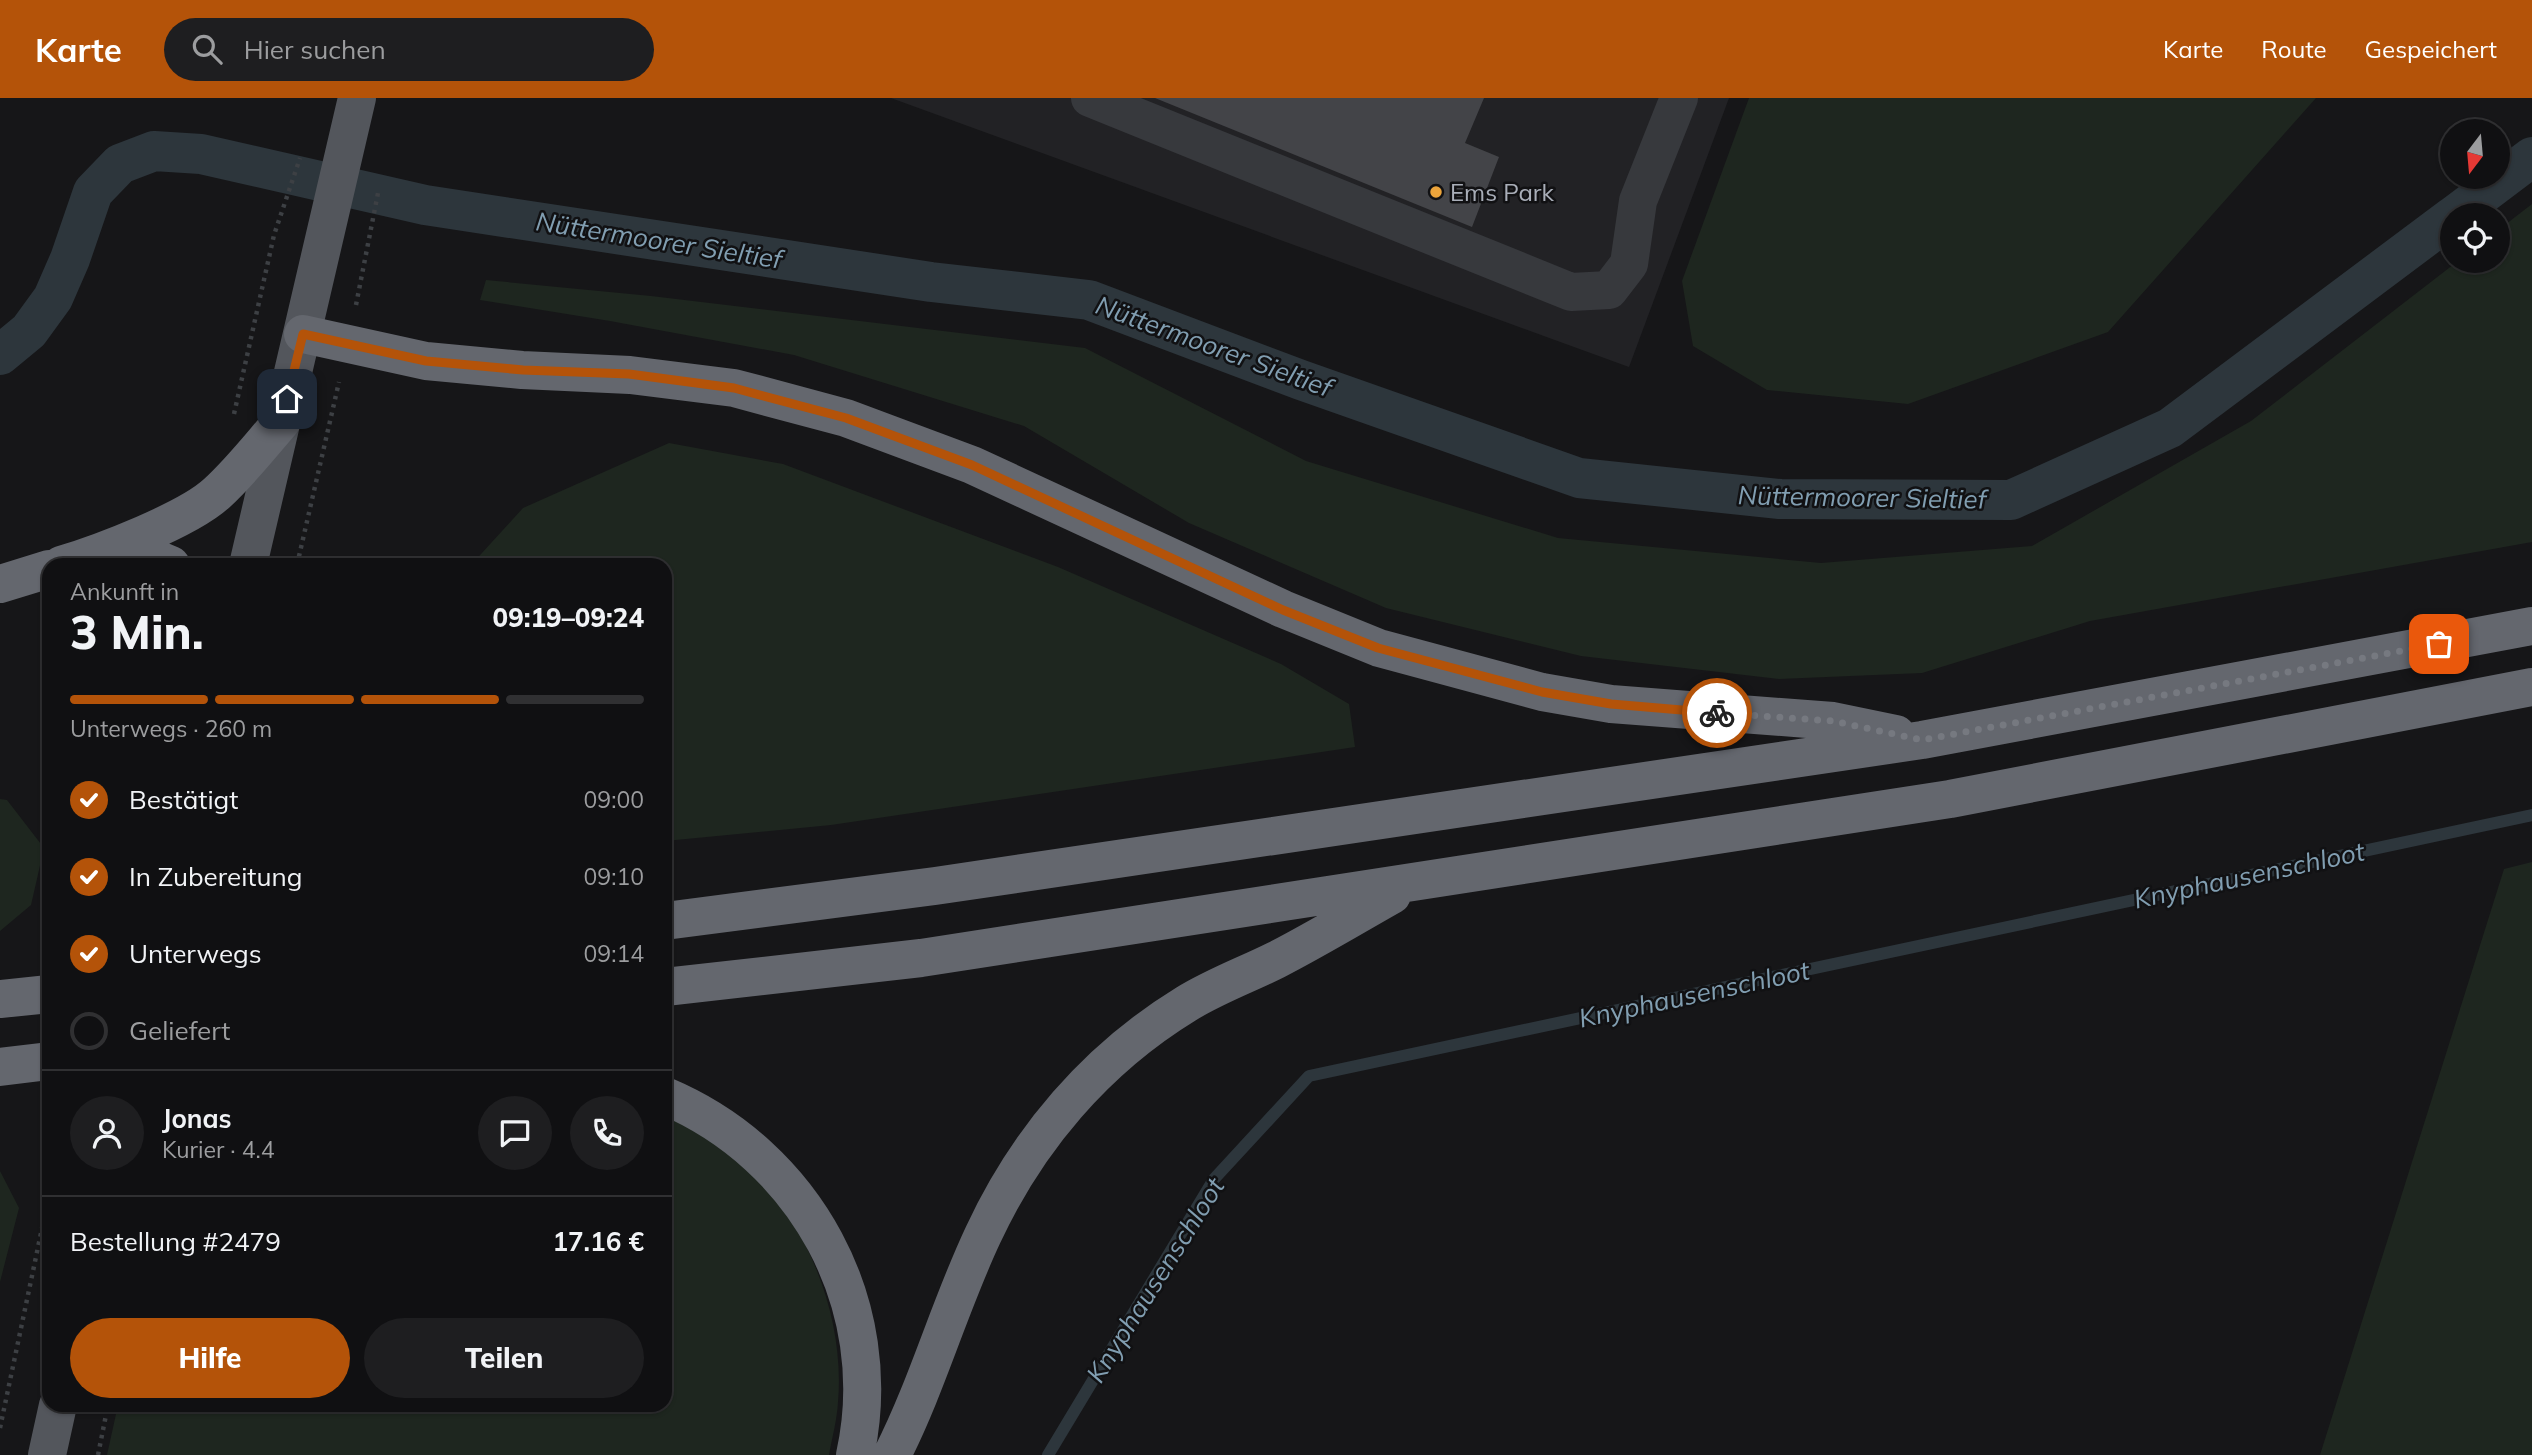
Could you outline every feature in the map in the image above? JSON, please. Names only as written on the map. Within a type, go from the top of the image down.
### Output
[{"type":"highway","points":[[303,334],[426,361],[523,370],[629,374],[734,388],[846,418],[972,465],[1283,610],[1378,648],[1479,677],[1576,698],[1708,712],[1833,721],[1922,740]]},
{"type":"highway","points":[[84,558],[101,553],[180,516],[216,495],[282,421]]},
{"type":"highway","points":[[101,553],[154,558]]},
{"type":"highway","points":[[0,584],[42,571]]},
{"type":"highway","points":[[672,920],[935,886],[1922,740],[2532,626]]},
{"type":"highway","points":[[672,986],[920,958],[1950,799],[2532,687]]},
{"type":"highway","points":[[892,1455],[905,1429],[953,1302],[983,1234],[1007,1187],[1051,1122],[1106,1063],[1185,1004],[1231,979],[1275,961],[1412,884]]},
{"type":"highway","points":[[5,999],[42,995]]},
{"type":"highway","points":[[0,1067],[42,1062]]},
{"type":"highway","points":[[672,1099],[708,1117],[755,1150],[792,1191],[825,1240],[854,1315],[861,1349],[864,1391],[862,1426],[855,1455]]},
{"type":"main road","points":[[250,558],[357,98]]},
{"type":"main road","points":[[47,1455],[56,1412]]},
{"type":"lane","points":[[1090,98],[1571,292],[1591,293],[1609,290],[1629,264],[1638,201],[1679,98]]},
{"type":"path","points":[[233,417],[274,235],[301,155]]},
{"type":"path","points":[[299,558],[348,344],[372,225]]},
{"type":"path","points":[[0,1428],[42,1228]]},
{"type":"path","points":[[97,1455],[106,1412]]},
{"type":"shaded area","points":[[891,98],[1729,98],[1629,367]]},
{"type":"shaded area","points":[[1749,98],[2316,98],[2108,332],[1908,404],[1767,390],[1693,346],[1682,281]]},
{"type":"shaded area","points":[[2532,204],[2532,542],[2090,621],[1922,673],[1779,679],[1581,656],[1386,608],[1189,523],[1024,426],[794,355],[480,300],[486,280],[651,296],[1085,348],[1306,461],[1558,538],[1821,563],[2032,546],[2251,421],[2442,273],[2510,273],[2510,221]]},
{"type":"shaded area","points":[[669,443],[783,464],[1058,567],[1281,664],[1349,704],[1355,747],[831,825],[672,840],[672,558],[477,558],[523,508]]},
{"type":"shaded area","points":[[0,799],[7,800],[42,845],[42,857],[31,905],[0,931]]},
{"type":"shaded area","points":[[2532,862],[2532,1455],[2320,1455],[2504,869]]},
{"type":"shaded area","points":[[672,1115],[730,1149],[778,1200],[814,1263],[834,1332],[839,1367],[837,1409],[829,1455],[107,1455],[116,1412],[672,1412]]},
{"type":"shaded area","points":[[0,1171],[19,1208],[0,1282]]},
{"type":"building","name":"Ems Park","points":[[1155,98],[1484,98],[1465,143],[1499,157],[1472,227]]},
{"type":"waterway","name":"Nüttermoorer Sieltief","points":[[0,355],[29,331],[53,298],[70,259],[93,192],[120,164],[154,151],[201,154],[425,205],[931,282],[1089,300],[1301,380],[1579,478],[1780,499],[2011,500],[2170,428],[2440,226]]},
{"type":"waterway","name":"Nüttermoorer Sieltief","points":[[2471,203],[2532,157]]},
{"type":"waterway","name":"Knyphausenschloot","points":[[1048,1455],[1214,1179],[1309,1076],[2532,815]]},
{"type":"way so far","points":[[1717,713],[1833,721],[1922,740],[2439,644]]},
{"type":"place","name":"Ems Park","points":[[1436,192]]},
{"type":"route","points":[[287,399],[303,334],[426,361],[523,370],[629,374],[734,388],[846,418],[972,465],[1283,610],[1378,648],[1542,692],[1611,704],[1717,713]]}]
